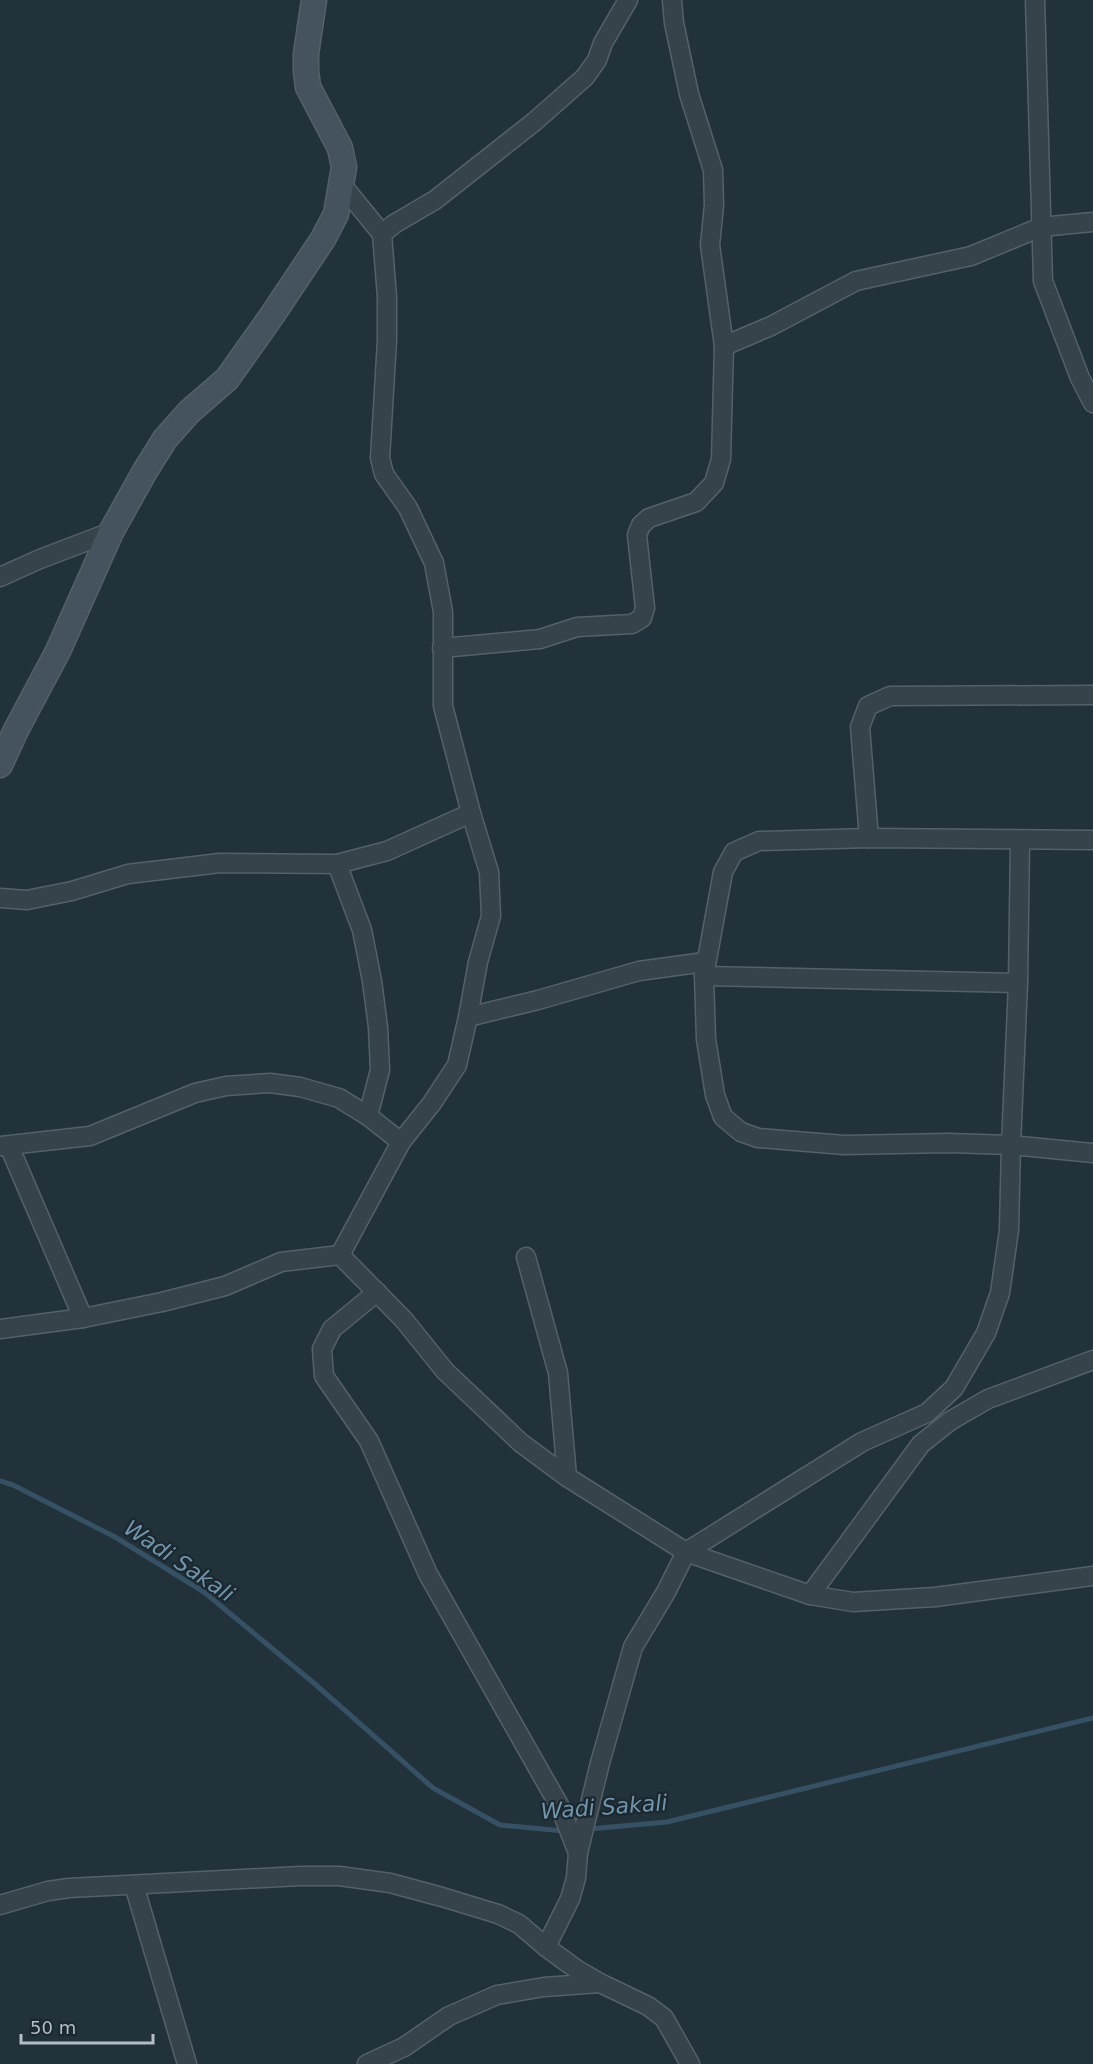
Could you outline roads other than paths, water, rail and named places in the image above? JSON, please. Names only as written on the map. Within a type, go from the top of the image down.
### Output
[{"type":"street","points":[[0,765],[58,651],[111,532],[165,439],[189,412],[227,379],[317,248],[336,214],[344,167],[340,148],[308,87],[306,71],[306,54],[314,0]]},
{"type":"street","points":[[382,234],[394,224],[435,200],[534,122],[585,77],[597,60],[603,44],[628,0]]},
{"type":"street","points":[[442,648],[540,639],[577,627],[632,624],[642,618],[645,608],[636,535],[641,525],[649,518],[696,502],[714,483],[721,459],[724,346],[710,245],[714,205],[713,170],[689,94],[674,23],[672,0]]},
{"type":"street","points":[[1035,0],[1043,281],[1080,378],[1093,403]]},
{"type":"street","points":[[340,1255],[401,1142],[432,1103],[457,1065],[478,962],[491,916],[489,872],[443,706],[443,612],[434,563],[408,508],[384,474],[380,458],[387,340],[387,297],[382,234],[342,185]]},
{"type":"street","points":[[724,346],[771,326],[856,281],[971,256],[1041,227],[1093,222]]},
{"type":"street","points":[[0,577],[111,532]]},
{"type":"street","points":[[869,838],[860,727],[868,706],[890,696],[1093,695]]},
{"type":"street","points":[[0,898],[27,900],[72,891],[128,874],[220,863],[337,864],[387,851],[471,813]]},
{"type":"street","points":[[1093,840],[869,838],[759,841],[734,852],[723,872],[705,969],[706,1039],[715,1095],[723,1116],[741,1132],[758,1138],[844,1145],[1011,1144],[1093,1153]]},
{"type":"street","points":[[546,1947],[570,1899],[576,1878],[578,1853],[600,1763],[633,1647],[666,1592],[686,1552],[862,1442],[927,1413],[954,1388],[986,1333],[1000,1293],[1009,1230],[1018,983],[1020,841]]},
{"type":"street","points":[[337,864],[362,930],[378,1027],[380,1070],[368,1116]]},
{"type":"street","points":[[468,1017],[639,971],[705,969],[1018,983]]},
{"type":"street","points":[[83,1318],[4,1146],[90,1136],[195,1093],[226,1086],[270,1083],[300,1087],[339,1098],[368,1116],[401,1142]]},
{"type":"street","points":[[340,1255],[404,1320],[445,1371],[521,1443],[567,1477],[686,1552],[810,1595],[853,1602],[936,1597],[1093,1576]]},
{"type":"street","points":[[0,1329],[83,1318],[162,1302],[225,1286],[281,1262],[340,1255]]},
{"type":"street","points":[[526,1257],[558,1373],[567,1477]]},
{"type":"street","points":[[377,1292],[332,1329],[322,1349],[324,1376],[369,1441],[429,1574],[560,1807],[578,1853]]},
{"type":"street","points":[[810,1595],[921,1444],[950,1421],[988,1399],[1093,1360]]},
{"type":"street","points":[[927,1413],[950,1421]]},
{"type":"street","points":[[0,1905],[48,1890],[300,1876],[350,1877],[390,1884],[498,1914],[519,1924],[546,1947],[600,1983],[648,2006],[664,2018],[690,2064]]},
{"type":"street","points":[[134,1885],[187,2064]]},
{"type":"street","points":[[367,2064],[404,2047],[450,2016],[497,1995],[544,1987],[600,1983]]},
{"type":"waterway","name":"Wadi Sakali","points":[[0,1481],[13,1485],[115,1537],[204,1592],[315,1684],[433,1788],[500,1825],[564,1831]]},
{"type":"waterway","name":"Wadi Sakali","points":[[589,1829],[667,1822],[1093,1718]]}]
